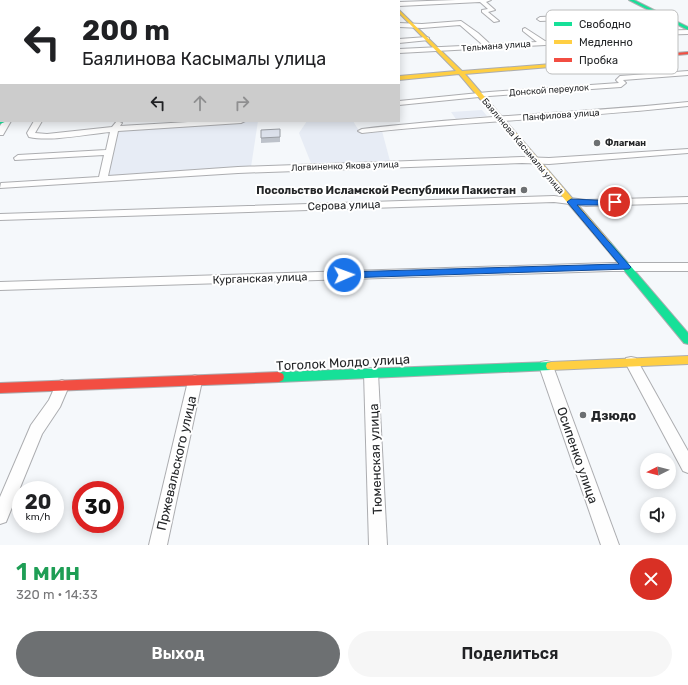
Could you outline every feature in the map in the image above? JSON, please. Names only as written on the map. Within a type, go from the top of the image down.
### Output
[{"type":"main road","points":[[631,0],[650,10]]},
{"type":"main road","name":"Баялинова Касымалы улица","points":[[400,12],[461,73],[688,340]]},
{"type":"main road","points":[[678,25],[688,30]]},
{"type":"main road","points":[[678,54],[688,53]]},
{"type":"main road","points":[[400,78],[546,66]]},
{"type":"main road","name":"Тоголок Молдо улица","points":[[0,388],[688,360]]},
{"type":"street","points":[[481,0],[492,10],[484,11],[496,21]]},
{"type":"street","points":[[400,4],[489,0]]},
{"type":"street","points":[[540,19],[546,19]]},
{"type":"street","points":[[400,25],[422,26],[461,23],[490,46]]},
{"type":"street","points":[[525,30],[543,43]]},
{"type":"street","name":"Тельмана улица","points":[[678,31],[688,30]]},
{"type":"street","points":[[400,41],[427,39]]},
{"type":"street","name":"Тельмана улица","points":[[400,51],[546,43]]},
{"type":"street","name":"Донской переулок","points":[[678,74],[688,73]]},
{"type":"street","name":"Донской переулок","points":[[400,103],[480,95],[621,85],[623,84],[619,80],[620,78],[674,74]]},
{"type":"street","name":"Панфилова улица","points":[[362,131],[688,104]]},
{"type":"street","points":[[0,132],[3,122]]},
{"type":"street","points":[[37,122],[31,133],[32,135],[47,136],[115,129],[225,122]]},
{"type":"street","points":[[103,178],[115,129],[118,122]]},
{"type":"street","name":"Логвиненко Якова улица","points":[[1,186],[238,170],[535,160],[549,161],[688,151]]},
{"type":"street","points":[[18,158],[109,152]]},
{"type":"street","name":"Серова улица","points":[[0,217],[554,199],[586,203],[688,200]]},
{"type":"street","name":"Курганская улица","points":[[0,286],[626,267],[688,267]]},
{"type":"street","points":[[631,362],[688,466]]},
{"type":"street","name":"Осипенко улица","points":[[546,366],[610,545]]},
{"type":"street","name":"Тюменская улица","points":[[371,374],[378,545]]},
{"type":"street","name":"Пржевальского улица","points":[[158,545],[195,381]]},
{"type":"street","points":[[0,516],[36,430],[55,403],[62,386]]},
{"type":"shaded area","points":[[482,110],[487,116],[456,119],[451,112]]},
{"type":"shaded area","points":[[258,122],[251,167],[106,176],[118,129]]},
{"type":"shaded area","points":[[306,122],[354,122],[361,134],[382,131],[390,161],[311,163],[299,133]]},
{"type":"building","points":[[280,129],[280,137],[261,138],[261,130]]},
{"type":"traffic: fast","points":[[631,0],[651,10]]},
{"type":"traffic: fast","points":[[678,24],[688,29]]},
{"type":"traffic: fast","points":[[607,244],[688,340]]},
{"type":"traffic: fast","points":[[279,377],[551,366]]},
{"type":"traffic: slow","points":[[400,12],[461,73],[607,244]]},
{"type":"traffic: slow","points":[[400,78],[546,65]]},
{"type":"traffic: slow","points":[[551,366],[688,360]]},
{"type":"traffic: jam","points":[[678,54],[688,53]]},
{"type":"traffic: jam","points":[[0,388],[279,377]]},
{"type":"place","name":"Флагман","points":[[597,143]]},
{"type":"place","name":"Посольство Исламской Республики Пакистан","points":[[524,190]]},
{"type":"place","name":"Дзюдо","points":[[583,415]]},
{"type":"route","points":[[344,275],[626,267],[571,202],[615,202]]}]
